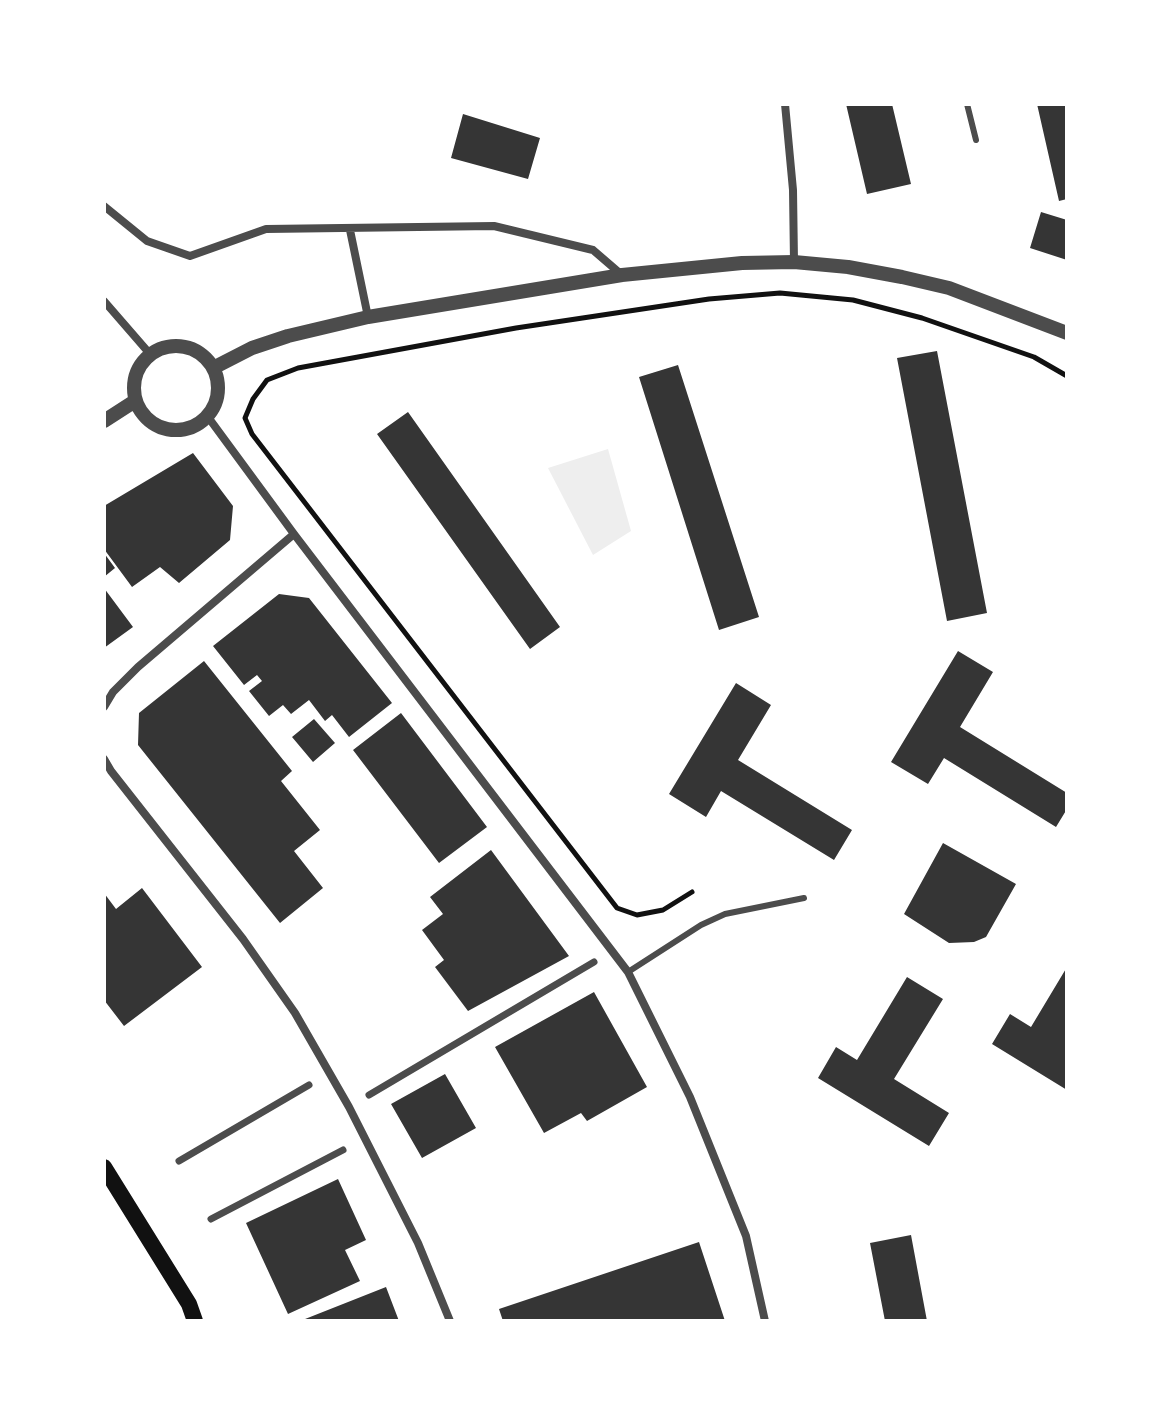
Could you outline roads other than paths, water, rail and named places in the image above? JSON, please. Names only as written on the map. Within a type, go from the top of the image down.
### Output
[{"type":"main road","points":[[104,1167],[189,1304],[195,1321]]},
{"type":"street","points":[[785,104],[793,190],[794,262]]},
{"type":"street","points":[[104,206],[147,241],[190,256],[266,229],[494,226],[593,250],[622,275]]},
{"type":"street","points":[[350,230],[368,317]]},
{"type":"street","points":[[213,368],[275,340],[368,317],[622,275],[742,263],[794,262],[848,267],[949,288],[1067,333]]},
{"type":"street","points":[[104,301],[150,354]]},
{"type":"street","points":[[163,347],[192,348],[204,356],[213,368],[218,380],[218,393],[208,417],[186,430],[161,428],[141,413],[135,401],[135,375],[150,354],[163,347]]},
{"type":"street","points":[[104,421],[135,401]]},
{"type":"street","points":[[208,417],[628,972],[690,1097],[746,1236],[765,1321]]},
{"type":"street","points":[[104,707],[113,692],[138,667],[294,534]]},
{"type":"street","points":[[104,759],[243,939],[295,1013],[349,1107],[418,1243],[450,1321]]},
{"type":"street","points":[[369,1095],[594,962]]},
{"type":"street","points":[[179,1161],[309,1085]]},
{"type":"street","points":[[211,1219],[343,1150]]},
{"type":"lane","points":[[967,104],[976,140]]},
{"type":"lane","points":[[628,972],[701,925],[725,914],[804,898]]}]
